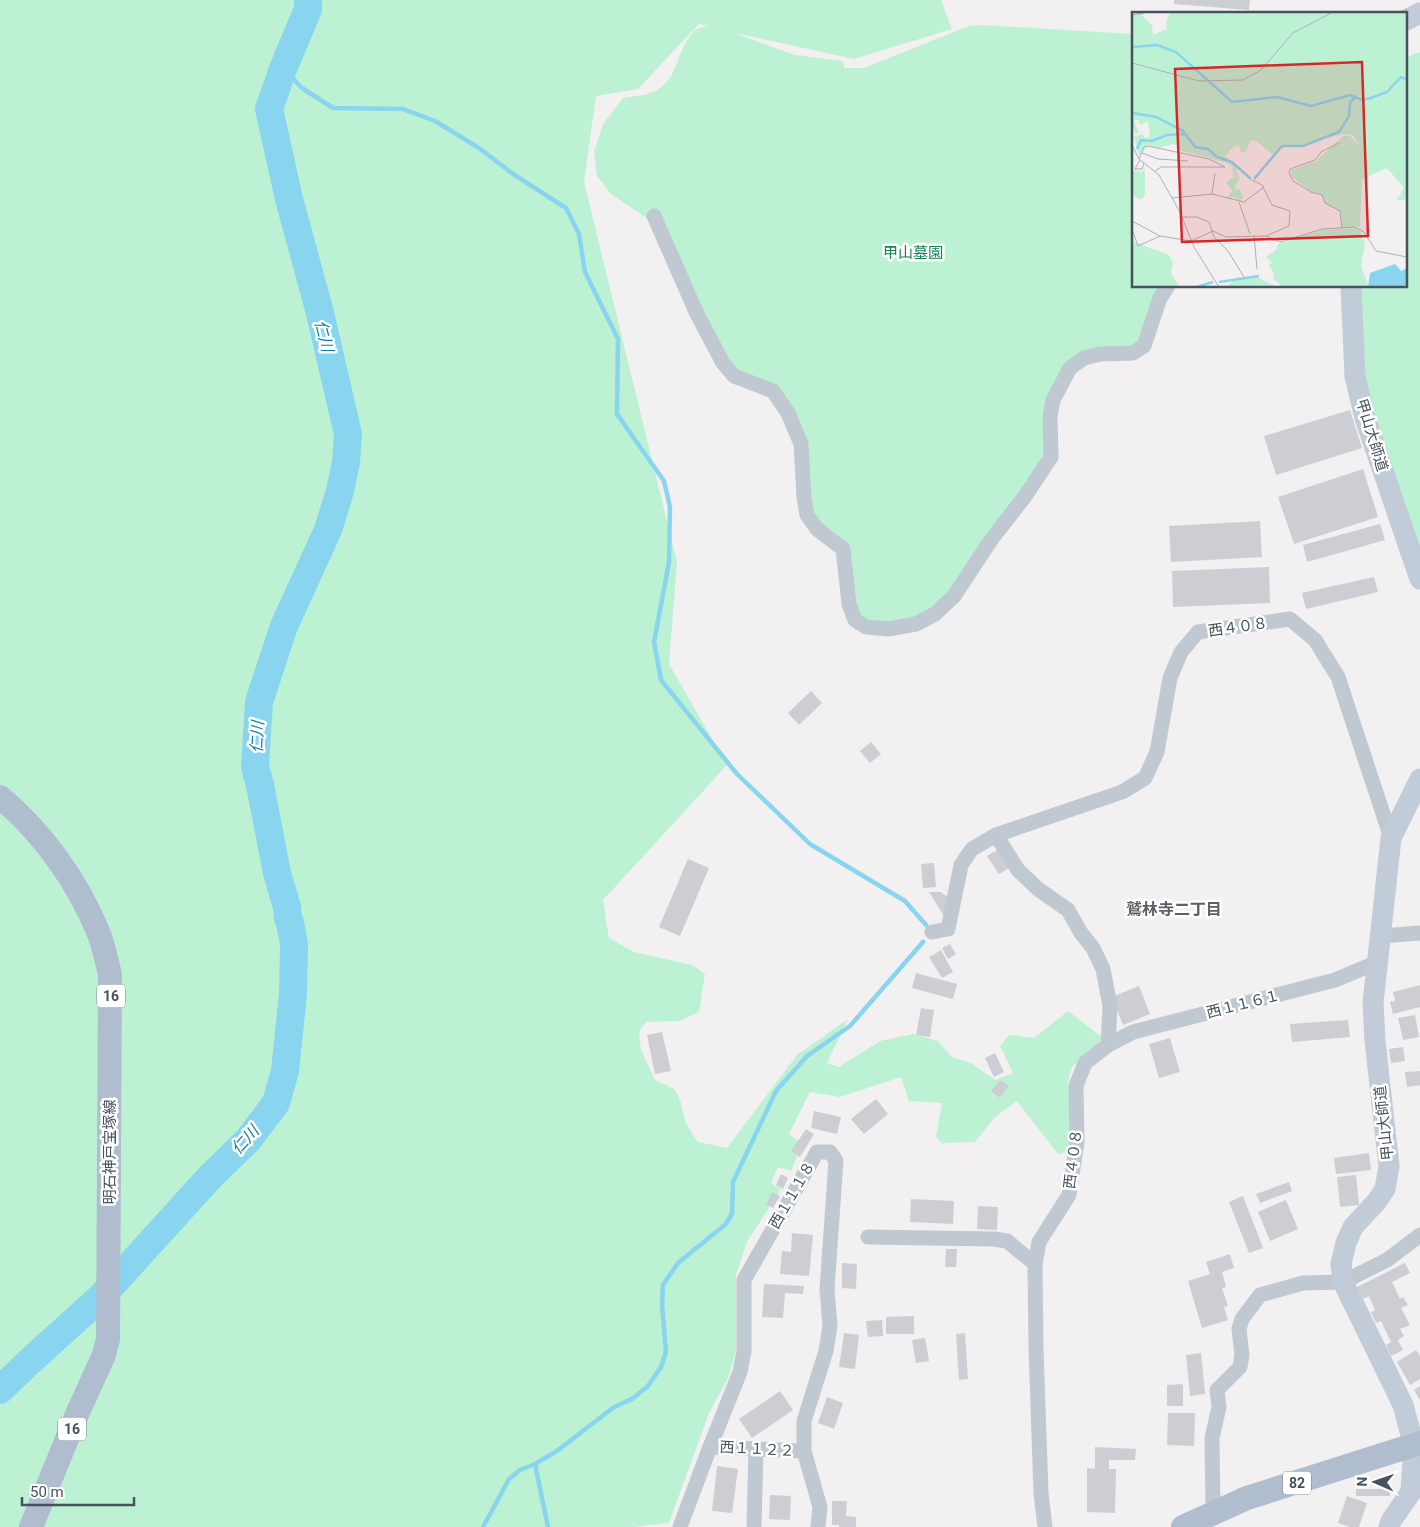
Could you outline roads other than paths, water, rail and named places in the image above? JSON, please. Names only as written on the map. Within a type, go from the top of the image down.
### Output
[{"type":"main road","name":"明石神戸宝塚線","points":[[0,797],[29,825],[56,856],[83,900],[99,936],[110,975],[110,1330],[104,1355],[78,1412],[32,1527]]},
{"type":"main road","name":"82","points":[[1183,1527],[1247,1498],[1417,1444]]},
{"type":"street","points":[[1408,19],[1420,13]]},
{"type":"street","points":[[654,216],[697,314],[723,363],[734,376],[773,391],[788,413],[801,444],[807,515],[817,529],[844,549],[849,604],[855,620],[866,627],[888,630],[916,624],[935,614],[954,596],[991,540],[1026,495],[1051,457],[1050,418],[1053,400],[1070,368],[1084,358],[1100,354],[1133,353],[1144,346],[1160,298],[1167,288]]},
{"type":"street","name":"甲山大師道","points":[[1351,288],[1355,376],[1365,418],[1420,579]]},
{"type":"street","name":"西４０８","points":[[932,932],[948,929],[961,865],[972,849],[996,835],[1122,792],[1145,778],[1157,752],[1170,678],[1181,652],[1198,632],[1290,619],[1315,640],[1338,677],[1391,838]]},
{"type":"street","name":"甲山大師道","points":[[1389,1527],[1411,1492],[1417,1444],[1403,1404],[1344,1282],[1341,1264],[1346,1243],[1353,1227],[1377,1201],[1385,1189],[1389,1166],[1375,1041],[1373,1003],[1391,838],[1420,779]]},
{"type":"street","points":[[996,835],[1018,870],[1038,889],[1068,910],[1081,933],[1093,948],[1103,969],[1110,1006],[1108,1045]]},
{"type":"street","points":[[1381,936],[1420,933]]},
{"type":"street","name":"西１１６１","points":[[1108,1045],[1133,1032],[1334,980],[1378,962]]},
{"type":"street","name":"西４０８","points":[[1044,1527],[1040,1484],[1035,1264],[1039,1242],[1069,1195],[1077,1142],[1076,1086],[1085,1063],[1108,1045]]},
{"type":"street","name":"西１１１８","points":[[680,1527],[740,1372],[744,1351],[744,1280],[817,1152],[830,1152],[836,1161],[827,1289],[830,1326],[826,1351],[804,1421],[804,1451],[820,1507],[818,1527]]},
{"type":"street","points":[[1213,1513],[1212,1438],[1219,1407],[1217,1390],[1240,1367],[1242,1355],[1239,1329],[1242,1319],[1260,1294],[1303,1283],[1344,1282],[1387,1260],[1420,1235]]},
{"type":"street","points":[[868,1237],[1001,1240],[1007,1241],[1035,1264]]},
{"type":"street","name":"西１１２２","points":[[710,1447],[804,1451]]},
{"type":"street","points":[[754,1527],[756,1449]]},
{"type":"waterway","name":"仁川","points":[[0,1390],[101,1297],[210,1177],[248,1140],[276,1103],[285,1071],[293,994],[294,944],[255,767],[259,702],[284,626],[328,530],[340,491],[346,462],[348,434],[320,313],[289,199],[269,109],[308,9],[308,0]]},
{"type":"waterway","points":[[283,69],[302,88],[333,108],[403,109],[435,121],[479,148],[513,174],[566,208],[579,234],[585,272],[618,339],[617,414],[664,481],[670,507],[669,562],[654,642],[661,680],[737,774],[810,844],[905,901],[926,925]]},
{"type":"waterway","points":[[483,1527],[509,1479],[520,1470],[535,1464],[557,1451],[614,1407],[632,1399],[648,1386],[661,1367],[666,1352],[662,1305],[663,1285],[678,1263],[726,1224],[732,1214],[733,1182],[776,1091],[807,1056],[850,1026],[923,942]]},
{"type":"waterway","points":[[535,1464],[548,1527]]},
{"type":"district","name":"鷲林寺二丁目","points":[[1174,909]]},
{"type":"park label","name":"甲山墓園","points":[[913,253]]}]
